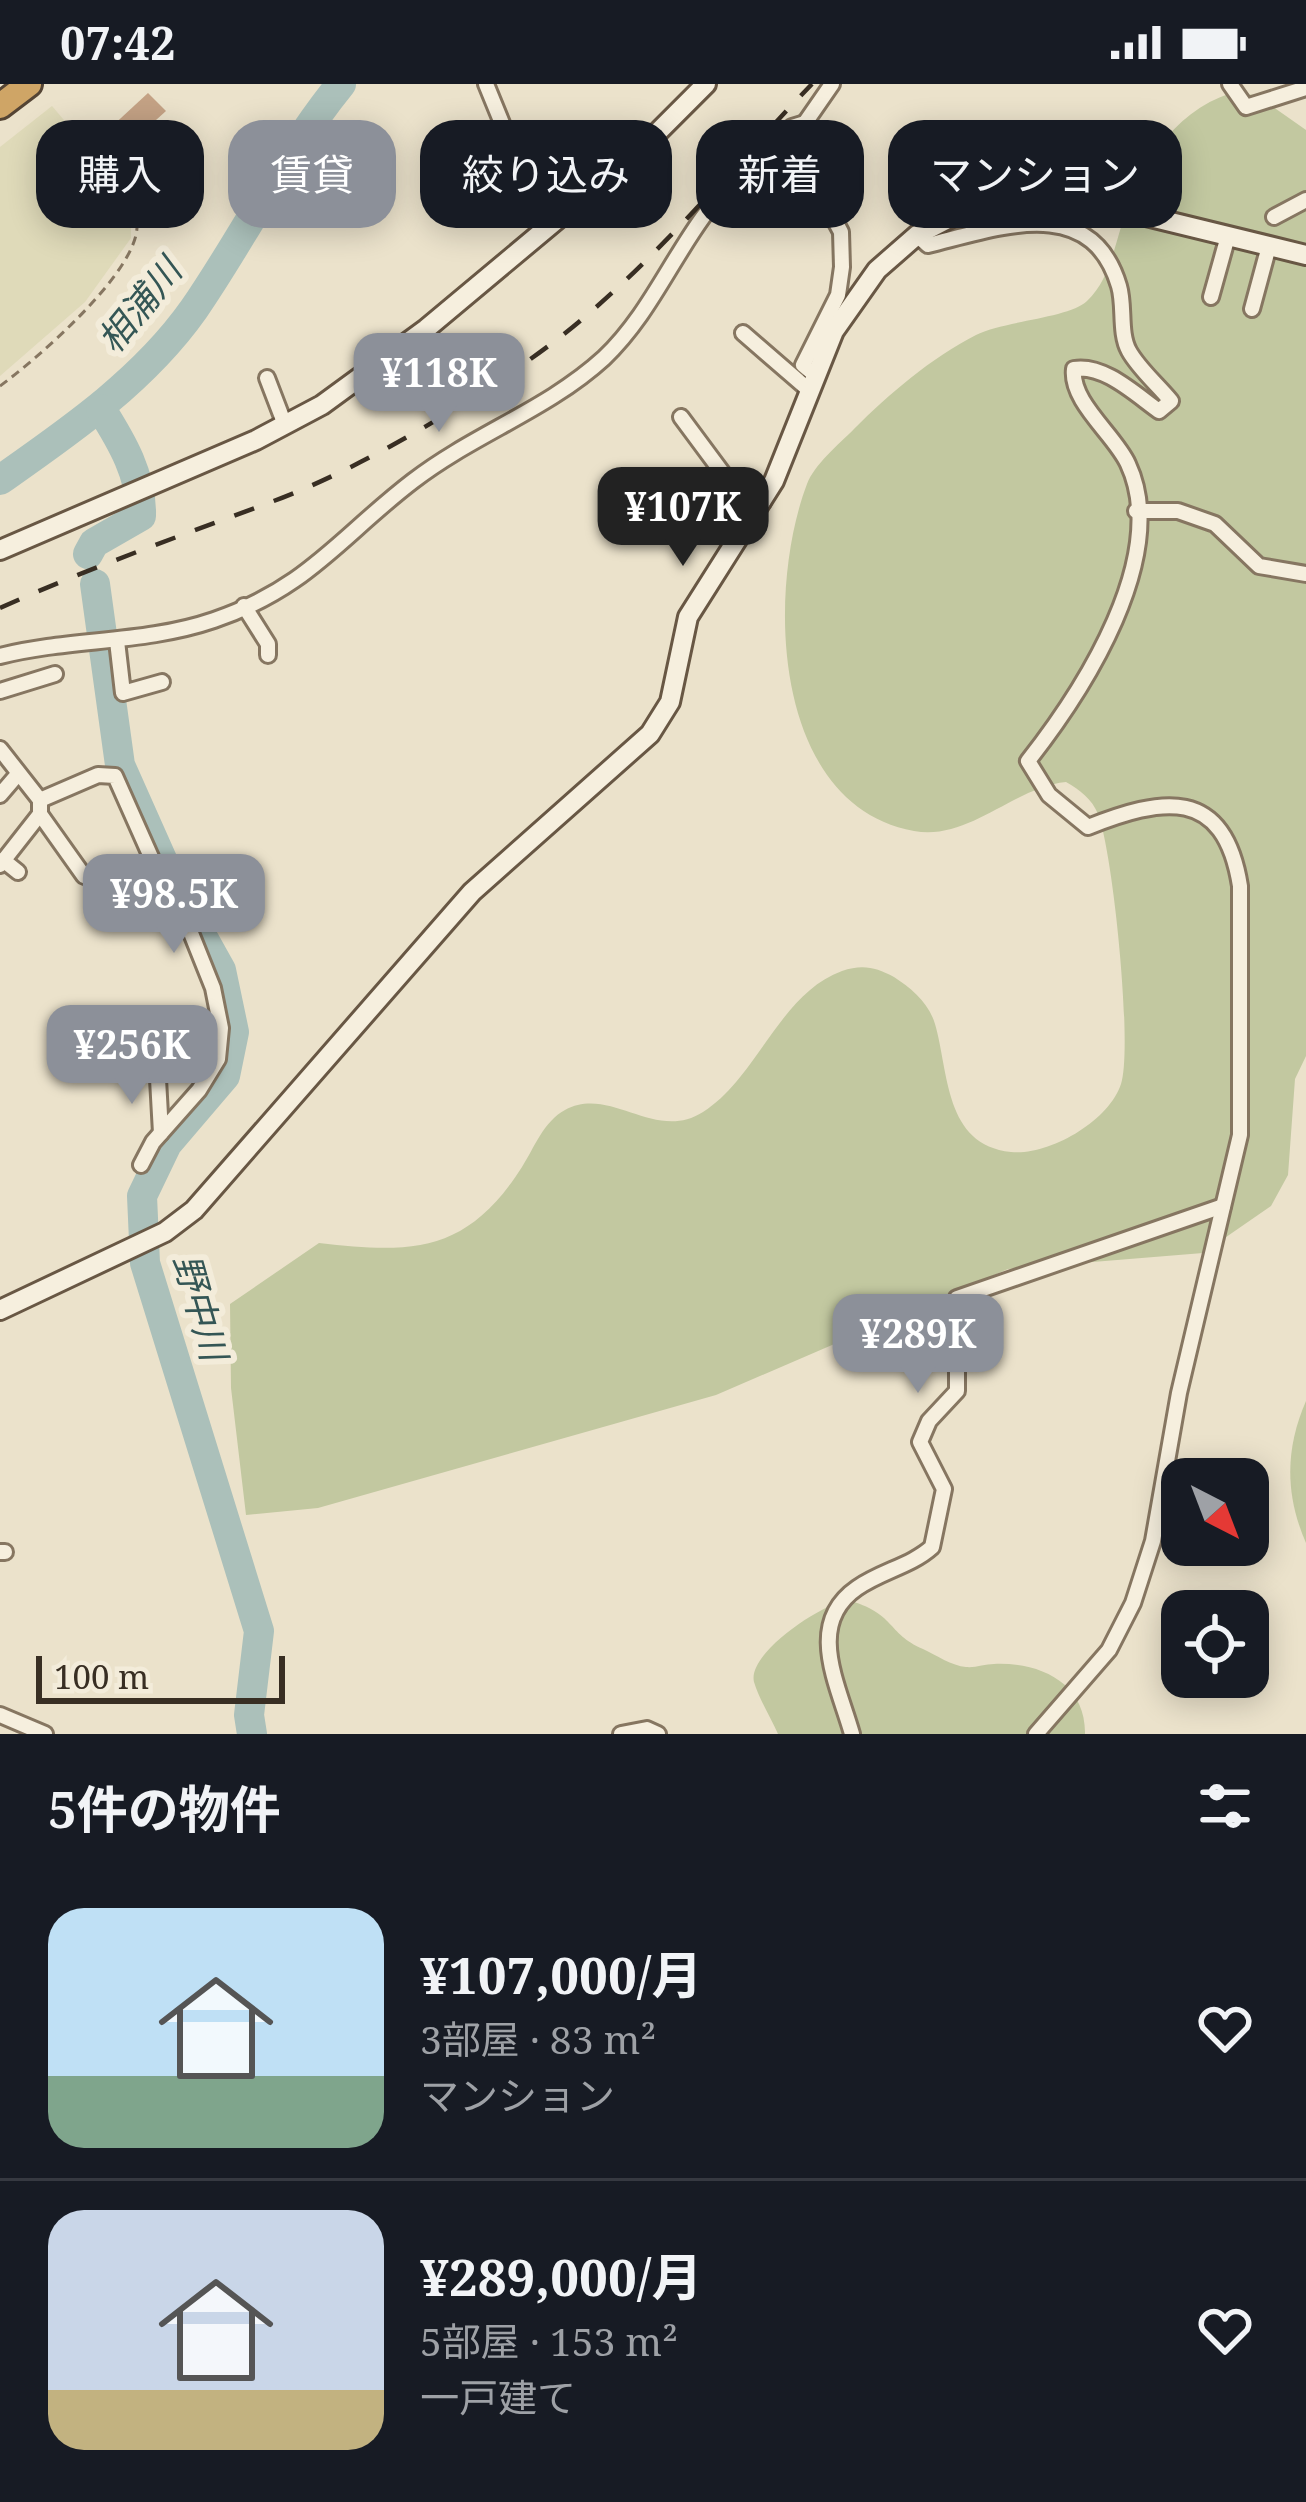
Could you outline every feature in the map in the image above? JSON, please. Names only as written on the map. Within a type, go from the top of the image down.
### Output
[{"type":"highway","points":[[0,106],[29,84]]},
{"type":"street","points":[[487,84],[501,120]]},
{"type":"street","points":[[666,120],[706,84]]},
{"type":"street","points":[[807,120],[832,84]]},
{"type":"street","points":[[1230,84],[1246,107],[1306,88]]},
{"type":"street","points":[[0,1310],[165,1232],[224,1180],[472,892],[650,734],[670,702],[688,617],[763,502],[834,331],[877,271],[917,235],[967,209],[1020,195],[1056,194],[1306,255]]},
{"type":"street","points":[[1274,218],[1306,200]]},
{"type":"street","points":[[917,235],[928,245],[1006,226],[1069,225],[1090,235],[1119,286],[1126,348],[1172,401],[1159,411],[1113,378],[1082,366],[1073,369],[1077,389],[1130,467],[1136,562],[1110,630],[1028,761],[1049,795],[1088,827],[1166,802],[1190,808],[1211,822],[1236,862],[1242,918],[1240,1135],[1179,1393],[1153,1541],[1133,1603],[1109,1650],[1036,1734]]},
{"type":"street","points":[[0,550],[285,425],[377,366],[546,228]]},
{"type":"street","points":[[0,656],[37,646],[168,634],[244,606],[309,574],[412,482],[574,383],[608,354],[658,294],[697,228]]},
{"type":"street","points":[[813,383],[802,365],[838,295],[839,228]]},
{"type":"street","points":[[1211,297],[1228,236]]},
{"type":"street","points":[[1252,309],[1269,246]]},
{"type":"street","points":[[743,333],[813,383]]},
{"type":"street","points":[[267,377],[285,425]]},
{"type":"street","points":[[681,417],[727,479],[763,502]]},
{"type":"street","points":[[1136,511],[1178,511],[1215,524],[1259,566],[1306,574]]},
{"type":"street","points":[[244,606],[268,644],[268,655]]},
{"type":"street","points":[[117,641],[123,693],[162,682]]},
{"type":"street","points":[[0,691],[55,674]]},
{"type":"street","points":[[0,749],[84,876]]},
{"type":"street","points":[[0,795],[18,774]]},
{"type":"street","points":[[18,872],[2,862],[40,807],[98,775],[115,776],[213,988],[220,1028],[218,1059],[200,1090],[161,1133],[141,1165]]},
{"type":"street","points":[[158,1079],[161,1133]]},
{"type":"street","points":[[851,1734],[825,1636],[829,1618],[856,1588],[932,1547],[944,1489],[920,1442],[929,1421],[957,1391],[957,1298],[1223,1206]]},
{"type":"street","points":[[0,1715],[45,1734]]},
{"type":"street","points":[[621,1734],[647,1729],[658,1734]]},
{"type":"path","points":[[0,386],[84,312],[130,253],[138,240],[137,228]]},
{"type":"shaded area","points":[[52,106],[64,120],[36,120],[36,228],[131,228],[131,238],[85,302],[0,376],[0,147]]},
{"type":"green space","points":[[1231,93],[1256,95],[1306,130],[1306,1056],[1295,1079],[1288,1175],[1271,1206],[1203,1253],[1008,1269],[716,1395],[318,1508],[246,1515],[231,1388],[230,1304],[319,1243],[410,1246],[458,1232],[501,1195],[545,1128],[565,1110],[599,1104],[668,1121],[703,1112],[739,1078],[801,998],[842,971],[862,967],[881,971],[924,1003],[935,1024],[961,1121],[989,1146],[1026,1152],[1059,1142],[1091,1123],[1114,1098],[1124,1063],[1120,949],[1104,835],[1092,804],[1066,782],[934,832],[914,831],[867,813],[832,781],[807,738],[792,688],[785,634],[786,580],[794,529],[815,470],[896,390],[976,335],[1066,312],[1087,301],[1105,276],[1121,228],[1182,228],[1182,122]]},
{"type":"green space","points":[[1306,1401],[1306,1543],[1294,1507],[1290,1472],[1294,1437]]},
{"type":"green space","points":[[847,1600],[874,1611],[911,1643],[955,1665],[1011,1664],[1057,1679],[1078,1701],[1085,1734],[778,1734],[756,1688],[755,1670],[789,1632],[821,1610]]},
{"type":"building","points":[[148,93],[166,111],[156,120],[119,120]]},
{"type":"waterway","name":"相浦川","points":[[0,480],[104,403],[174,335],[341,84]]},
{"type":"waterway","name":"野中川","points":[[88,554],[94,543],[141,516],[134,473],[101,409]]},
{"type":"waterway","name":"野中川","points":[[95,584],[120,765],[173,884],[221,970],[234,1032],[225,1076],[167,1144],[142,1196],[145,1263],[259,1631],[249,1715],[252,1734]]},
{"type":"railway","points":[[0,608],[305,488],[380,452],[491,386],[555,341],[624,282],[812,84]]}]
